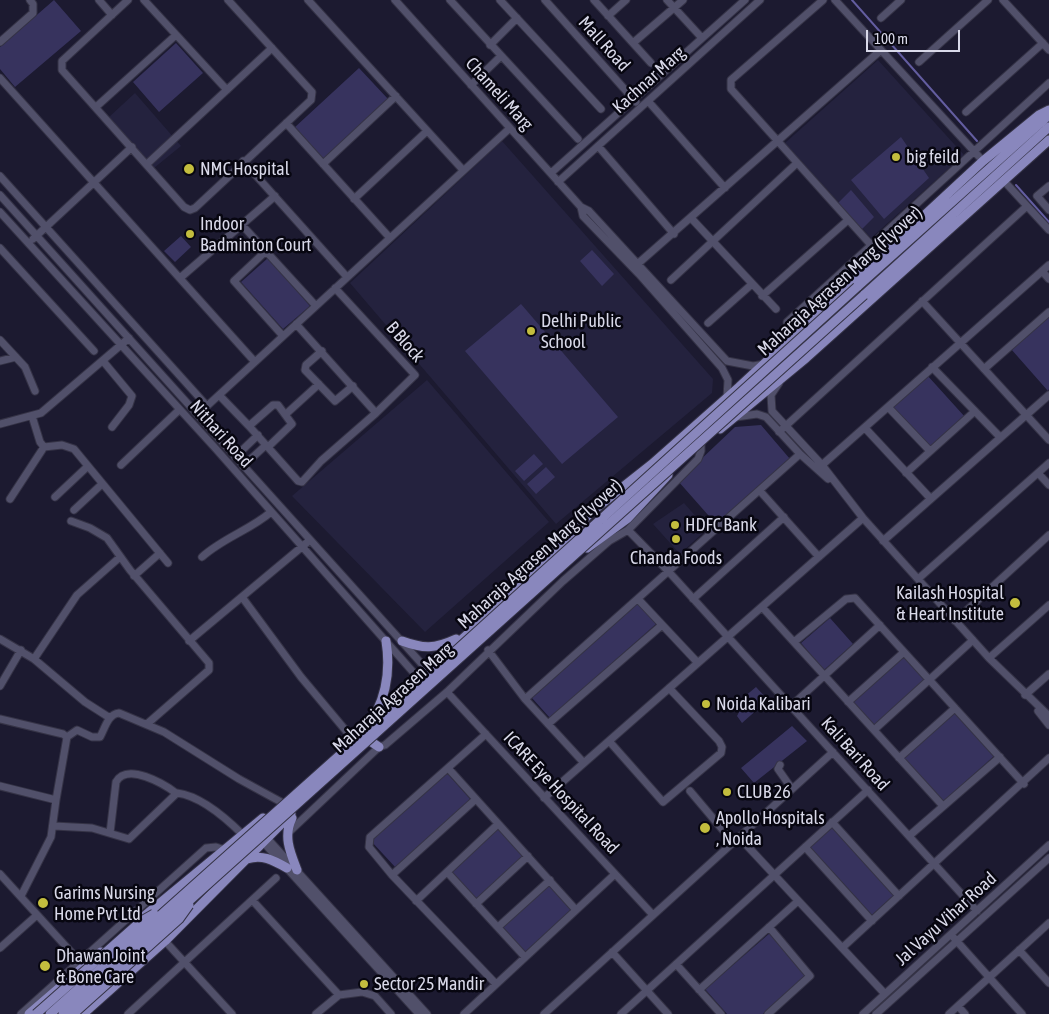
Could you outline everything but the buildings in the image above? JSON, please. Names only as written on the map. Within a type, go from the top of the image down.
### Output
[{"type":"main road","name":"Maharaja Agrasen Marg","points":[[29,1014],[82,963],[225,850],[281,802],[528,580],[590,513],[652,464],[765,364],[983,160],[1039,115],[1049,110]]},
{"type":"main road","name":"Maharaja Agrasen Marg (Flyover)","points":[[50,1014],[432,673],[1049,115]]},
{"type":"main road","name":"Maharaja Agrasen Marg (Flyover)","points":[[63,1014],[1049,127]]},
{"type":"main road","name":"Maharaja Agrasen Marg","points":[[84,1014],[165,941],[297,808],[370,741],[578,554],[628,518],[700,444],[736,417],[806,358],[1049,140]]},
{"type":"main road","points":[[652,464],[620,496],[621,506],[630,508],[649,490],[658,487]]},
{"type":"main road","points":[[564,541],[564,550],[568,554],[578,554]]},
{"type":"main road","points":[[402,641],[423,648],[442,646],[464,636]]},
{"type":"main road","points":[[375,716],[385,695],[389,670],[386,641]]},
{"type":"main road","points":[[370,741],[379,747]]},
{"type":"main road","points":[[297,808],[286,828],[297,870]]},
{"type":"main road","points":[[243,861],[256,856],[268,858],[286,868]]},
{"type":"main road","points":[[73,1014],[179,919],[199,891]]},
{"type":"main road","points":[[36,1014],[140,922],[170,905]]},
{"type":"street","points":[[0,42],[33,13],[33,4],[30,0]]},
{"type":"street","points":[[99,0],[112,15]]},
{"type":"street","points":[[128,0],[61,65],[62,70],[184,207],[190,210],[195,208],[311,100],[312,92],[228,0]]},
{"type":"street","points":[[144,0],[227,90]]},
{"type":"street","points":[[308,0],[463,170]]},
{"type":"street","points":[[450,0],[578,139]]},
{"type":"street","points":[[500,0],[601,110]]},
{"type":"street","name":"Mall Road","points":[[544,0],[640,108]]},
{"type":"street","points":[[594,0],[651,62]]},
{"type":"street","points":[[608,16],[626,0]]},
{"type":"street","points":[[667,0],[702,38]]},
{"type":"street","points":[[633,43],[683,0]]},
{"type":"street","name":"Kachnar Marg","points":[[558,182],[760,0]]},
{"type":"street","points":[[823,0],[732,80],[730,84],[731,89],[777,142],[871,245]]},
{"type":"street","points":[[835,0],[983,160]]},
{"type":"street","points":[[881,18],[902,0]]},
{"type":"street","points":[[919,62],[988,0]]},
{"type":"street","points":[[1004,0],[1049,50]]},
{"type":"street","name":"Chameli Marg","points":[[398,1],[581,207],[583,216],[636,266],[727,361],[753,366],[765,364]]},
{"type":"street","name":"Kachnar Marg","points":[[551,174],[742,1]]},
{"type":"street","points":[[490,45],[516,18]]},
{"type":"street","points":[[96,107],[176,34]]},
{"type":"street","points":[[966,112],[1042,43]]},
{"type":"street","points":[[147,164],[272,48]]},
{"type":"street","points":[[636,266],[881,50]]},
{"type":"street","points":[[471,84],[501,56]]},
{"type":"street","points":[[0,78],[255,362]]},
{"type":"street","points":[[806,358],[790,340],[787,322],[1049,83]]},
{"type":"street","points":[[323,164],[396,96]]},
{"type":"street","points":[[648,101],[725,188]]},
{"type":"street","points":[[286,123],[390,238]]},
{"type":"street","points":[[0,176],[207,406],[510,128]]},
{"type":"street","points":[[354,198],[427,131]]},
{"type":"street","points":[[598,146],[674,234]]},
{"type":"street","points":[[28,243],[132,147]]},
{"type":"street","points":[[244,161],[347,278]]},
{"type":"street","points":[[671,280],[797,163]]},
{"type":"street","points":[[1004,181],[1049,230]]},
{"type":"street","points":[[1049,186],[1037,196],[1049,210]]},
{"type":"street","points":[[0,195],[437,681]]},
{"type":"street","points":[[180,278],[275,196]]},
{"type":"street","points":[[779,432],[1027,206]]},
{"type":"street","name":"Nithari Road","points":[[0,212],[120,346],[216,449],[418,677],[427,690]]},
{"type":"street","points":[[691,218],[776,309]]},
{"type":"street","points":[[762,296],[848,220]]},
{"type":"street","points":[[242,225],[316,306]]},
{"type":"street","points":[[0,248],[94,351]]},
{"type":"street","points":[[266,251],[234,281],[283,336]]},
{"type":"street","points":[[822,465],[1049,265]]},
{"type":"street","name":"Chameli Marg","points":[[636,266],[722,368],[728,380],[727,398]]},
{"type":"street","points":[[1042,271],[1049,279]]},
{"type":"street","points":[[708,323],[752,284]]},
{"type":"street","name":"B Block","points":[[219,395],[250,426],[298,481],[302,482],[331,451],[376,413],[415,375],[336,288]]},
{"type":"street","points":[[922,301],[1049,440]]},
{"type":"street","points":[[984,369],[1049,312]]},
{"type":"street","points":[[296,324],[376,413]]},
{"type":"street","points":[[0,424],[32,416],[52,405],[129,338]]},
{"type":"street","points":[[0,340],[29,375],[35,391]]},
{"type":"street","points":[[322,352],[305,367],[319,384],[335,401],[353,386]]},
{"type":"street","points":[[0,361],[16,358]]},
{"type":"street","points":[[103,361],[132,396],[129,405],[112,427]]},
{"type":"street","points":[[932,367],[1000,437]]},
{"type":"street","points":[[782,378],[771,395],[770,404],[772,411],[822,465],[863,518],[989,658],[1025,695],[1049,716]]},
{"type":"street","points":[[286,414],[319,384]]},
{"type":"street","points":[[884,541],[1049,394]]},
{"type":"street","points":[[243,466],[292,424],[278,405],[273,405],[250,426]]},
{"type":"street","points":[[888,407],[930,452]]},
{"type":"street","points":[[121,465],[179,410]]},
{"type":"street","points":[[906,473],[975,411]]},
{"type":"street","points":[[736,417],[757,414],[766,417],[800,454],[836,485]]},
{"type":"street","points":[[32,416],[40,442],[44,447]]},
{"type":"street","points":[[865,428],[931,499]]},
{"type":"street","points":[[236,457],[258,435]]},
{"type":"street","points":[[216,449],[223,443]]},
{"type":"street","points":[[287,834],[379,747],[386,745],[447,692],[488,650],[563,580],[628,530],[698,459],[701,451],[700,444]]},
{"type":"street","points":[[44,447],[69,446],[88,466],[168,563]]},
{"type":"street","points":[[10,498],[44,447]]},
{"type":"street","points":[[525,699],[800,454]]},
{"type":"street","points":[[918,579],[1049,464]]},
{"type":"street","points":[[55,497],[88,466]]},
{"type":"street","points":[[1038,473],[1049,485]]},
{"type":"street","points":[[74,510],[102,484]]},
{"type":"street","points":[[760,491],[819,557]]},
{"type":"street","points":[[202,557],[224,540],[257,524],[271,512]]},
{"type":"street","points":[[694,599],[784,517]]},
{"type":"street","points":[[544,798],[863,518]]},
{"type":"street","points":[[71,521],[90,528],[107,538],[134,576],[209,663],[209,670],[147,724]]},
{"type":"street","name":"Kali Bari Road","points":[[628,530],[694,599],[978,911]]},
{"type":"street","points":[[956,621],[1049,535]]},
{"type":"street","points":[[189,641],[310,540]]},
{"type":"street","points":[[134,576],[160,553]]},
{"type":"street","points":[[34,658],[73,600],[120,557]]},
{"type":"street","points":[[242,597],[301,677],[352,738]]},
{"type":"street","points":[[794,642],[850,597],[855,598],[1024,784]]},
{"type":"street","points":[[638,599],[698,663]]},
{"type":"street","points":[[989,658],[1049,606]]},
{"type":"street","points":[[762,607],[943,806]]},
{"type":"street","points":[[548,724],[662,625]]},
{"type":"street","points":[[791,706],[880,625]]},
{"type":"street","points":[[0,639],[34,658],[85,702],[110,718]]},
{"type":"street","points":[[874,730],[928,678],[973,640]]},
{"type":"street","points":[[0,686],[21,650]]},
{"type":"street","points":[[488,650],[525,699],[584,763]]},
{"type":"street","points":[[848,702],[904,652]]},
{"type":"street","points":[[1025,695],[1049,674]]},
{"type":"street","points":[[610,740],[663,802],[721,753],[722,747],[719,741],[669,688]]},
{"type":"street","name":"ICARE Eye Hospital Road","points":[[447,692],[653,915]]},
{"type":"street","points":[[1025,695],[1049,725]]},
{"type":"street","points":[[899,758],[956,708]]},
{"type":"street","points":[[21,896],[46,849],[54,826],[56,800],[67,737],[77,730],[92,737],[100,737],[114,714],[119,713],[147,724],[281,802]]},
{"type":"street","points":[[0,719],[31,725],[67,737]]},
{"type":"street","points":[[486,734],[370,837],[369,847],[416,901],[496,984]]},
{"type":"street","points":[[544,1014],[833,752]]},
{"type":"street","points":[[909,836],[1000,757]]},
{"type":"street","points":[[842,948],[1024,784],[1049,758]]},
{"type":"street","points":[[780,765],[778,769],[792,789]]},
{"type":"street","points":[[448,768],[576,910]]},
{"type":"street","points":[[110,833],[116,782],[124,774],[153,778],[176,793],[183,794],[206,806],[224,818],[243,835]]},
{"type":"street","points":[[0,786],[56,800]]},
{"type":"street","points":[[621,1014],[868,790]]},
{"type":"street","points":[[690,791],[736,840],[774,875],[885,994]]},
{"type":"street","points":[[54,826],[92,828],[124,839],[133,837],[176,793]]},
{"type":"street","points":[[392,875],[476,798]]},
{"type":"street","points":[[832,822],[899,896]]},
{"type":"street","points":[[416,901],[498,824]]},
{"type":"street","points":[[265,840],[286,868],[419,1014]]},
{"type":"street","points":[[265,840],[297,870],[427,1014]]},
{"type":"street","name":"Jal Vayu Vihar Road","points":[[863,1014],[1049,845]]},
{"type":"street","points":[[21,1014],[82,963],[206,848],[216,846],[225,850]]},
{"type":"street","points":[[805,847],[872,921]]},
{"type":"street","points":[[476,904],[528,856]]},
{"type":"street","name":"Jal Vayu Vihar Road","points":[[876,1014],[1049,858]]},
{"type":"street","points":[[447,872],[525,957]]},
{"type":"street","points":[[0,874],[108,992]]},
{"type":"street","points":[[464,1014],[615,874]]},
{"type":"street","points":[[128,1014],[276,878]]},
{"type":"street","points":[[498,927],[550,880]]},
{"type":"street","points":[[253,901],[339,994]]},
{"type":"street","points":[[699,990],[798,901]]},
{"type":"street","points":[[1,944],[37,915]]},
{"type":"street","points":[[949,1014],[1049,923]]},
{"type":"street","points":[[768,1014],[810,976],[770,927]]},
{"type":"street","points":[[951,935],[1022,1014]]},
{"type":"street","points":[[165,941],[232,1014]]},
{"type":"street","points":[[1019,950],[1048,979]]},
{"type":"street","points":[[612,952],[668,1014]]},
{"type":"street","points":[[676,964],[721,1014]]},
{"type":"street","points":[[316,1014],[339,994],[369,993],[375,996],[391,1014]]},
{"type":"street","points":[[958,1006],[965,1014]]},
{"type":"shaded area","points":[[54,0],[81,31],[15,87],[0,69],[0,47]]},
{"type":"shaded area","points":[[176,43],[203,73],[159,112],[133,82]]},
{"type":"shaded area","points":[[878,60],[964,155],[871,238],[785,143]]},
{"type":"shaded area","points":[[359,68],[388,99],[323,159],[294,128]]},
{"type":"shaded area","points":[[135,93],[181,146],[154,168],[108,118]]},
{"type":"shaded area","name":"big feild","points":[[901,137],[929,178],[884,219],[851,180]]},
{"type":"shaded area","name":"Delhi Public School","points":[[502,141],[713,379],[712,393],[556,524],[350,283]]},
{"type":"shaded area","points":[[851,190],[874,217],[861,230],[838,203]]},
{"type":"shaded area","points":[[181,236],[191,247],[175,262],[164,251]]},
{"type":"shaded area","points":[[592,250],[614,274],[602,286],[580,261]]},
{"type":"shaded area","points":[[268,258],[310,306],[283,329],[241,282]]},
{"type":"shaded area","points":[[521,304],[618,417],[562,464],[465,351]]},
{"type":"shaded area","points":[[1049,316],[1049,389],[1048,391],[1011,349]]},
{"type":"shaded area","points":[[927,375],[965,417],[928,450],[891,408]]},
{"type":"shaded area","points":[[427,380],[549,522],[425,632],[292,496]]},
{"type":"shaded area","points":[[761,425],[790,459],[716,524],[678,481],[735,427]]},
{"type":"shaded area","points":[[534,454],[543,464],[524,481],[515,471]]},
{"type":"shaded area","points":[[546,467],[555,477],[536,494],[527,484]]},
{"type":"shaded area","points":[[684,503],[707,529],[680,554],[653,524]]},
{"type":"shaded area","points":[[638,603],[656,624],[550,718],[532,698]]},
{"type":"shaded area","points":[[830,618],[853,644],[824,670],[801,643]]},
{"type":"shaded area","points":[[904,656],[925,679],[874,725],[853,702]]},
{"type":"shaded area","points":[[756,687],[768,700],[742,723],[737,716],[740,710],[737,707],[740,705],[738,702]]},
{"type":"shaded area","points":[[954,711],[994,756],[943,802],[902,757]]},
{"type":"shaded area","points":[[792,726],[807,741],[754,783],[741,768]]},
{"type":"shaded area","points":[[446,772],[471,800],[396,868],[371,841]]},
{"type":"shaded area","points":[[833,827],[895,894],[872,915],[810,847]]},
{"type":"shaded area","points":[[499,828],[524,856],[476,900],[451,872]]},
{"type":"shaded area","points":[[549,885],[572,909],[525,952],[503,927]]},
{"type":"shaded area","points":[[770,933],[807,975],[763,1014],[727,1014],[705,989]]},
{"type":"waterway","points":[[852,0],[977,141]]},
{"type":"waterway","points":[[1016,185],[1049,222]]},
{"type":"place","name":"big feild","points":[[896,157]]},
{"type":"place","name":"NMC Hospital","points":[[189,169]]},
{"type":"place","name":"Indoor Badminton Court","points":[[190,234]]},
{"type":"place","name":"Delhi Public School","points":[[531,331]]},
{"type":"place","name":"HDFC Bank","points":[[675,525]]},
{"type":"place","name":"Chanda Foods","points":[[676,539]]},
{"type":"place","name":"Kailash Hospital & Heart Institute","points":[[1015,603]]},
{"type":"place","name":"Noida Kalibari","points":[[706,704]]},
{"type":"place","name":"CLUB 26","points":[[727,792]]},
{"type":"place","name":"Apollo Hospitals , Noida","points":[[705,828]]},
{"type":"place","name":"Garims Nursing Home Pvt Ltd","points":[[43,903]]},
{"type":"place","name":"Dhawan Joint & Bone Care","points":[[45,966]]},
{"type":"place","name":"Sector 25 Mandir","points":[[364,984]]}]
